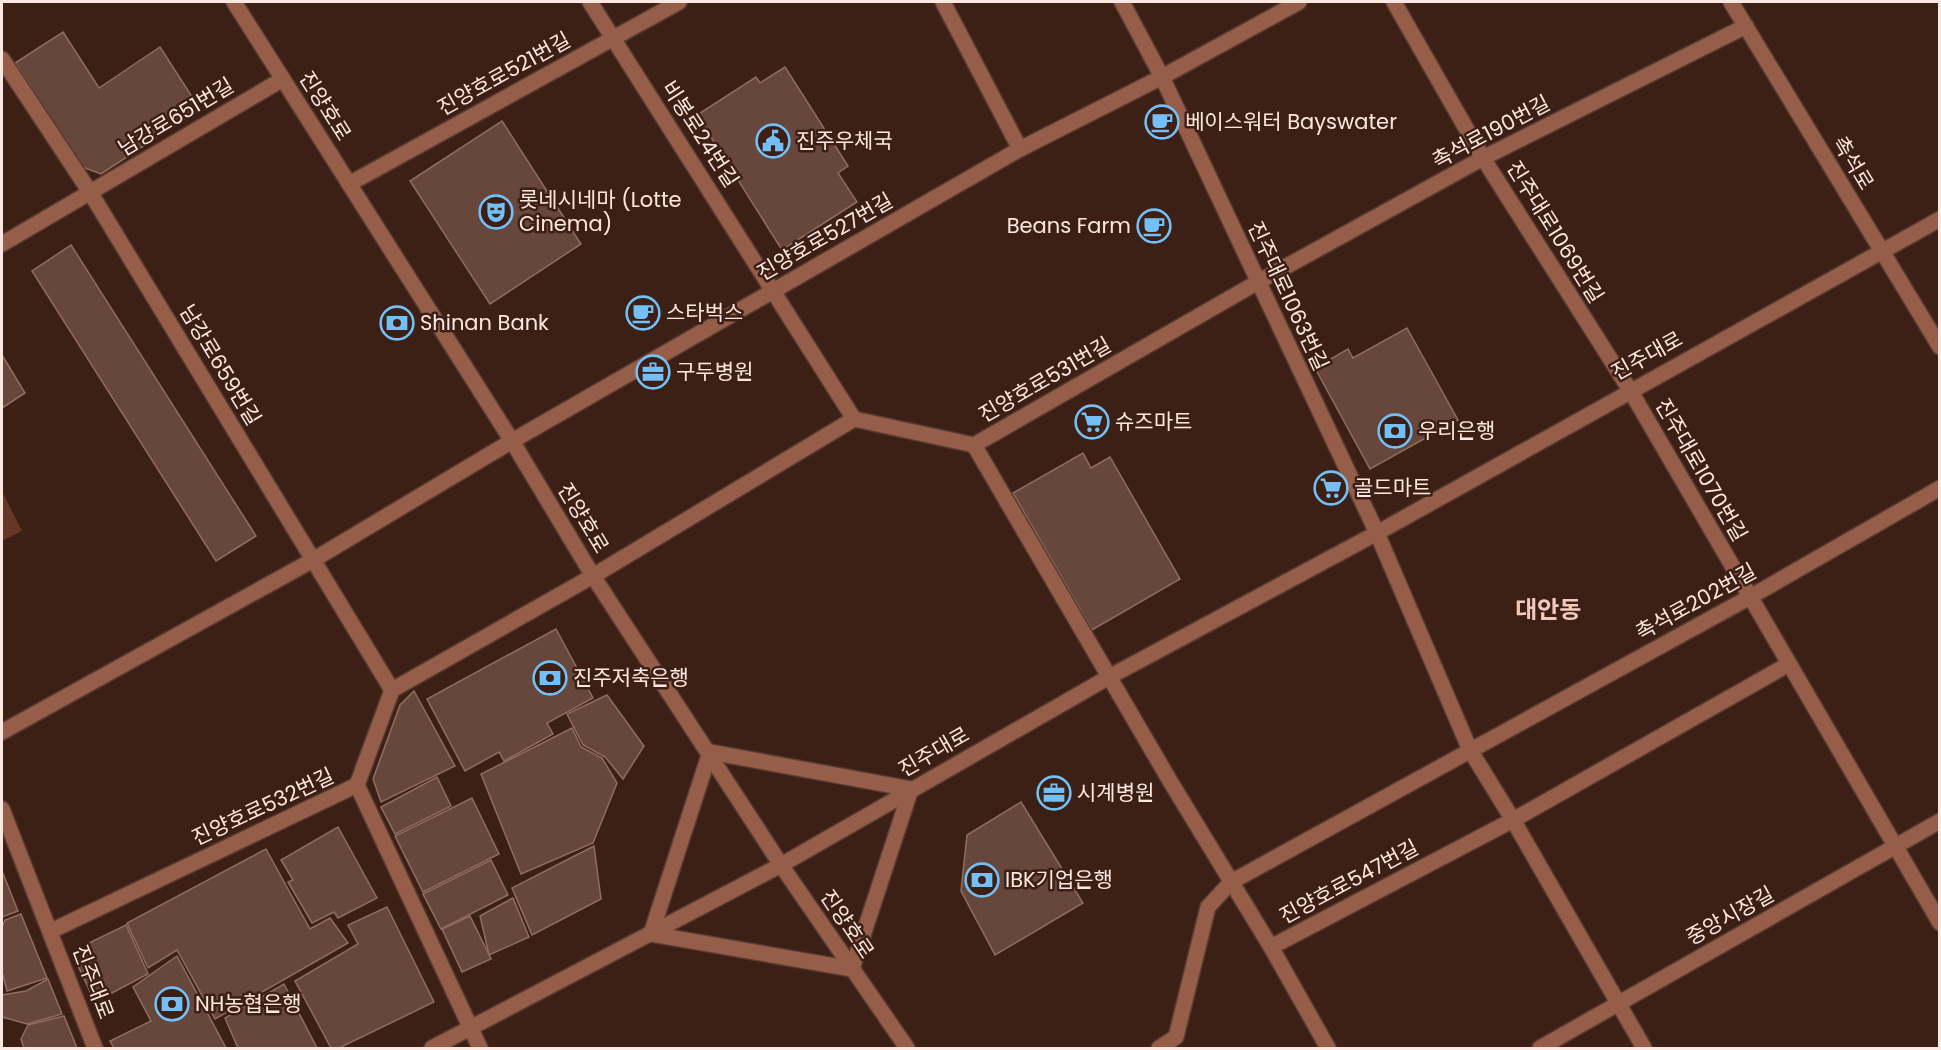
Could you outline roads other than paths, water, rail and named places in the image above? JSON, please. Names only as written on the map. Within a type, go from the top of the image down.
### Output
[{"type":"street","name":"진양호로","points":[[234,2],[512,441],[593,576],[710,752],[781,865],[907,1048]]},
{"type":"street","name":"비봉로24번길","points":[[590,2],[854,419]]},
{"type":"street","name":"진양호로521번길","points":[[349,184],[679,2]]},
{"type":"street","points":[[943,2],[1020,149]]},
{"type":"street","name":"진주대로1063번길","points":[[1122,2],[1162,76],[1377,533]]},
{"type":"street","name":"진양호로527번길","points":[[512,441],[1020,149],[1299,2]]},
{"type":"street","name":"진주대로1069번길","points":[[1394,2],[1484,158],[1630,390]]},
{"type":"street","name":"촉석로","points":[[1731,2],[1940,347]]},
{"type":"street","name":"촉석로190번길","points":[[1258,282],[1484,158],[1746,26]]},
{"type":"street","points":[[2,59],[90,192]]},
{"type":"street","name":"남강로651번길","points":[[2,244],[282,78]]},
{"type":"street","name":"남강로659번길","points":[[90,192],[392,690]]},
{"type":"street","name":"진주대로","points":[[432,1048],[781,865],[1110,677],[1377,533],[1940,219]]},
{"type":"street","name":"진양호로531번길","points":[[854,419],[974,445],[1258,282]]},
{"type":"street","name":"진주대로1070번길","points":[[1630,390],[1940,923]]},
{"type":"street","points":[[392,690],[593,576],[854,419]]},
{"type":"street","points":[[2,732],[314,560],[512,441]]},
{"type":"street","points":[[974,445],[1110,677]]},
{"type":"street","name":"촉석로202번길","points":[[1470,750],[1750,597],[1940,488]]},
{"type":"street","points":[[1377,533],[1470,750],[1513,819],[1644,1048]]},
{"type":"street","points":[[1513,819],[1789,664]]},
{"type":"street","name":"진양호로547번길","points":[[1110,677],[1170,782],[1271,947],[1513,819]]},
{"type":"street","name":"진양호로532번길","points":[[51,931],[357,785],[392,690]]},
{"type":"street","points":[[1159,1048],[1176,1037],[1208,907],[1231,882],[1470,750]]},
{"type":"street","points":[[710,752],[911,789],[852,969],[651,934],[710,752]]},
{"type":"street","points":[[357,785],[480,1048]]},
{"type":"street","points":[[2,808],[51,931]]},
{"type":"street","points":[[1895,846],[1940,821]]},
{"type":"street","name":"중앙시장길","points":[[1540,1048],[1895,846]]},
{"type":"street","name":"진주대로","points":[[51,931],[95,1048]]},
{"type":"street","points":[[1271,947],[1328,1048]]},
{"type":"place","name":"베이스워터 Bayswater","points":[[1162,122]]},
{"type":"place","name":"진주우체국","points":[[773,141]]},
{"type":"place","name":"롯네시네마 (Lotte Cinema)","points":[[496,212]]},
{"type":"place","name":"Beans Farm","points":[[1154,226]]},
{"type":"place","name":"스타벅스","points":[[643,313]]},
{"type":"place","name":"Shinan Bank","points":[[397,323]]},
{"type":"place","name":"구두병원","points":[[653,372]]},
{"type":"place","name":"슈즈마트","points":[[1092,422]]},
{"type":"place","name":"우리은행","points":[[1395,431]]},
{"type":"place","name":"골드마트","points":[[1331,488]]},
{"type":"place","name":"진주저축은행","points":[[550,678]]},
{"type":"place","name":"시계병원","points":[[1054,793]]},
{"type":"place","name":"IBK기업은행","points":[[982,880]]},
{"type":"place","name":"NH농협은행","points":[[172,1004]]},
{"type":"district","name":"대안동","points":[[1548,610]]}]
